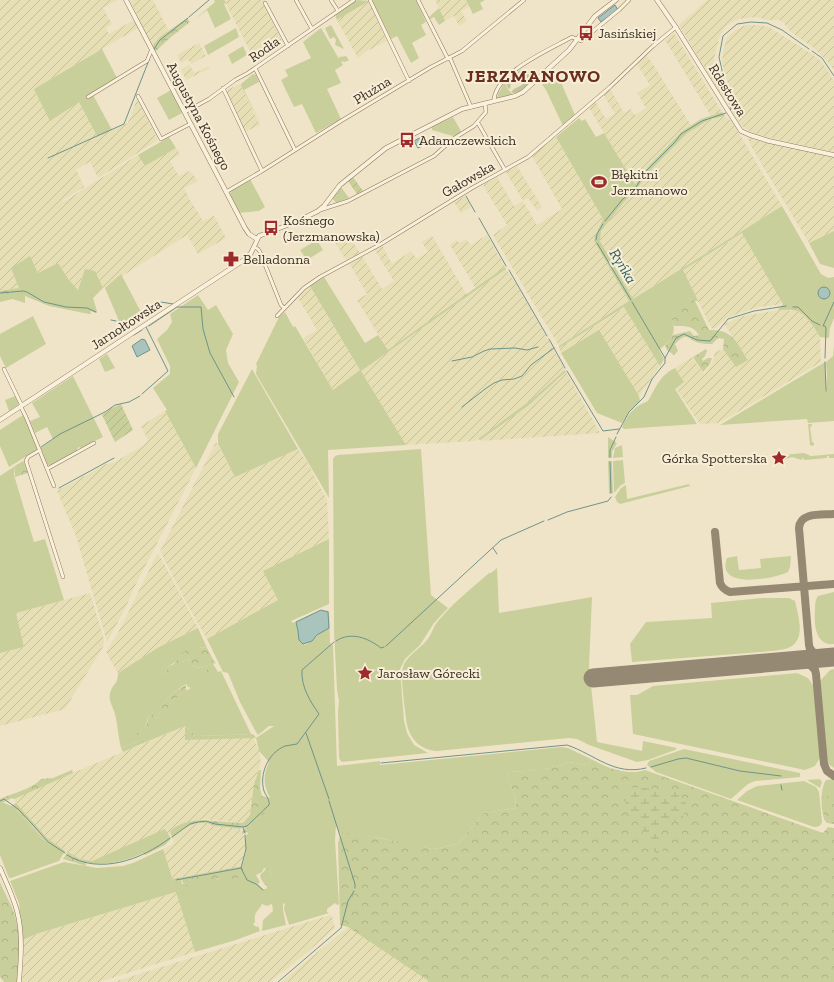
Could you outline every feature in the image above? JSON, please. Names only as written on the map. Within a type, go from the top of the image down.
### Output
[{"type":"street","name":"Augustyna Kośnego","points":[[126,0],[246,231],[257,239]]},
{"type":"street","points":[[296,0],[312,29]]},
{"type":"street","points":[[331,0],[338,11]]},
{"type":"street","name":"Rodła","points":[[184,112],[209,99],[354,0]]},
{"type":"street","points":[[370,0],[409,81]]},
{"type":"street","points":[[418,0],[449,59],[471,107]]},
{"type":"street","name":"Płużna","points":[[226,192],[341,121],[449,59],[469,46],[524,0]]},
{"type":"street","points":[[318,211],[340,185],[384,149],[450,115],[471,107],[515,96],[527,89],[569,50],[595,16],[616,0]]},
{"type":"street","points":[[494,101],[494,97],[499,87],[512,73],[558,43],[572,37],[581,41],[629,0]]},
{"type":"street","name":"Rdestowa","points":[[657,0],[676,27],[727,110],[742,131],[769,141],[834,155]]},
{"type":"street","points":[[265,3],[288,46]]},
{"type":"street","name":"Gałowska","points":[[277,316],[308,285],[320,277],[381,244],[532,154],[676,27]]},
{"type":"street","points":[[88,97],[147,61],[150,52],[152,51]]},
{"type":"street","points":[[255,68],[295,150]]},
{"type":"street","points":[[223,88],[262,171]]},
{"type":"street","points":[[138,96],[161,139],[190,124]]},
{"type":"street","points":[[257,239],[262,234],[298,221],[318,211],[348,201],[434,156],[453,139],[478,123],[486,112],[485,104]]},
{"type":"street","points":[[478,123],[504,170]]},
{"type":"street","points":[[328,200],[334,205]]},
{"type":"street","name":"Jarnołtowska","points":[[0,420],[244,260],[251,253],[257,239]]},
{"type":"street","points":[[254,247],[260,252],[281,305],[284,308]]},
{"type":"street","points":[[4,369],[26,417],[54,486]]},
{"type":"street","points":[[47,468],[94,443]]},
{"type":"street","points":[[40,450],[28,457],[26,461],[63,577]]},
{"type":"street","points":[[0,868],[12,896],[18,916],[21,947],[19,982]]},
{"type":"shaded area","points":[[0,0],[118,0],[103,8],[112,24],[106,28],[109,34],[134,20],[138,28],[34,89],[79,102],[97,136],[128,123],[137,99],[158,140],[98,178],[90,162],[76,169],[84,187],[63,200],[63,202],[138,155],[145,166],[176,148],[180,154],[170,161],[179,176],[190,171],[198,181],[184,188],[190,200],[203,221],[214,216],[226,238],[198,254],[187,235],[122,276],[121,274],[105,288],[103,288],[95,271],[85,269],[78,290],[69,280],[58,263],[38,274],[30,256],[17,280],[19,288],[0,291]]},
{"type":"shaded area","points":[[130,0],[153,0],[169,31],[160,37],[152,46]]},
{"type":"shaded area","points":[[224,0],[266,0],[262,2],[282,41],[281,44],[255,61]]},
{"type":"shaded area","points":[[435,0],[466,0],[469,7],[461,11],[467,21],[459,26],[454,16],[445,21]]},
{"type":"shaded area","points":[[707,0],[834,0],[834,70],[815,49],[791,32],[784,23],[779,20],[768,20],[756,17],[739,19],[726,26],[720,35],[714,59],[726,98],[723,98],[679,25]]},
{"type":"shaded area","points":[[369,1],[387,41],[365,52],[358,58],[337,20]]},
{"type":"shaded area","points":[[746,25],[769,27],[818,58],[823,64],[834,80],[834,152],[766,137],[751,132],[742,126],[733,113],[735,107],[722,63],[723,51],[727,37],[737,29]]},
{"type":"shaded area","points":[[674,33],[722,112],[711,116],[665,40]]},
{"type":"shaded area","points":[[199,43],[206,56],[191,64],[188,59],[181,63],[177,55]]},
{"type":"shaded area","points":[[647,55],[691,125],[680,132],[647,168],[635,184],[589,108],[595,101],[606,119],[615,114],[603,94],[610,89],[624,113],[631,109],[635,115],[646,108],[637,93],[650,85],[637,64]]},
{"type":"shaded area","points":[[189,65],[195,73],[209,66],[210,68],[186,80],[181,69]]},
{"type":"shaded area","points":[[240,84],[260,125],[247,131],[243,129],[225,91]]},
{"type":"shaded area","points":[[725,116],[731,120],[782,206],[633,299],[600,241],[601,231],[649,172],[686,134],[710,119]]},
{"type":"shaded area","points":[[554,137],[556,137],[603,219],[594,241],[629,301],[559,346],[493,235],[507,225],[483,185],[497,177],[514,206],[523,201],[537,225],[562,209],[532,156]]},
{"type":"shaded area","points":[[748,138],[834,157],[834,231],[809,243],[751,146]]},
{"type":"shaded area","points":[[517,166],[542,207],[537,211],[528,198],[523,201],[506,172]]},
{"type":"shaded area","points":[[465,196],[471,207],[461,213],[454,202]]},
{"type":"shaded area","points":[[343,231],[345,233],[346,232],[360,253],[346,260],[334,241]]},
{"type":"shaded area","points":[[743,233],[783,304],[759,307],[740,313],[727,318],[716,328],[712,329],[682,270]]},
{"type":"shaded area","points":[[487,235],[505,267],[476,289],[450,245],[457,240],[459,243],[466,239],[471,245]]},
{"type":"shaded area","points":[[432,236],[467,295],[388,350],[357,300],[367,294],[349,263],[362,256],[382,289],[394,281],[374,249],[382,245],[392,264],[411,251],[417,259],[428,252],[422,242]]},
{"type":"shaded area","points":[[506,269],[517,285],[565,370],[531,400],[475,441],[406,445],[361,371]]},
{"type":"shaded area","points":[[310,286],[360,370],[333,390],[303,338],[317,330],[298,298]]},
{"type":"shaded area","points":[[625,307],[660,366],[639,396],[599,331],[561,353],[559,348]]},
{"type":"shaded area","points":[[778,310],[797,311],[812,324],[820,337],[821,362],[718,423],[700,424],[676,388],[684,382],[675,368],[692,357],[704,374],[712,364],[715,352],[724,349],[736,367],[748,359],[724,324],[743,316]]},
{"type":"shaded area","points":[[566,372],[600,433],[480,440],[529,405]]},
{"type":"shaded area","points":[[165,411],[196,468],[107,642],[76,536],[57,491],[106,464],[115,462],[144,445],[148,440],[141,426]]},
{"type":"shaded area","points":[[216,442],[235,477],[298,449],[307,462],[327,500],[329,539],[263,571],[278,600],[207,639],[189,608],[160,551]]},
{"type":"shaded area","points":[[157,554],[160,556],[198,628],[159,647],[118,673],[106,652],[120,629]]},
{"type":"shaded area","points":[[90,593],[104,643],[65,709],[0,726],[0,653],[24,647],[16,613]]},
{"type":"shaded area","points":[[185,726],[186,740],[253,737],[259,751],[261,763],[254,784],[250,815],[243,823],[205,819],[194,821],[180,825],[170,834],[169,837],[166,830],[92,861],[80,859],[68,852],[67,853],[54,844],[47,838],[14,799],[32,790]]},
{"type":"shaded area","points":[[195,823],[207,823],[215,826],[240,829],[244,836],[246,835],[247,842],[243,866],[172,879],[163,849],[173,844],[174,842],[172,838],[182,830]]},
{"type":"shaded area","points":[[177,892],[195,952],[99,982],[22,982],[24,954],[23,940],[36,934]]},
{"type":"shaded area","points":[[330,915],[332,916],[335,928],[270,982],[113,982]]},
{"type":"shaded area","points":[[348,927],[430,982],[281,982]]},
{"type":"green space","points":[[214,0],[224,0],[226,3],[224,4],[231,19],[215,28],[207,10],[194,20],[215,2]]},
{"type":"green space","points":[[357,0],[369,1],[337,20],[335,15]]},
{"type":"green space","points":[[372,0],[416,0],[426,22],[421,25],[426,35],[412,43],[419,58],[411,63],[397,36],[391,39]]},
{"type":"green space","points":[[466,0],[485,0],[480,3],[483,9],[473,14]]},
{"type":"green space","points":[[439,8],[445,21],[439,25],[434,17],[431,19],[429,17]]},
{"type":"green space","points":[[187,18],[190,22],[155,52],[152,46],[160,37]]},
{"type":"green space","points":[[331,25],[344,49],[335,45],[336,40],[334,37],[330,39],[325,28]]},
{"type":"green space","points":[[236,28],[239,37],[208,55],[204,46]]},
{"type":"green space","points":[[321,28],[339,59],[339,57],[346,56],[349,60],[345,62],[341,61],[343,65],[335,70],[341,83],[327,89],[341,119],[316,133],[302,104],[294,107],[281,80],[288,76],[285,70],[311,58],[303,42]]},
{"type":"green space","points":[[243,46],[247,55],[232,64],[228,55]]},
{"type":"green space","points":[[102,49],[117,78],[92,93],[112,130],[97,136],[79,102],[50,121],[34,89]]},
{"type":"green space","points":[[523,69],[530,76],[530,81],[523,89],[513,93],[511,92],[514,89],[522,85],[527,78],[526,75],[523,73],[516,76],[518,78],[511,83],[510,89],[506,83],[512,75]]},
{"type":"green space","points":[[546,73],[553,84],[560,80],[575,115],[563,126],[546,90],[539,80]]},
{"type":"green space","points":[[253,74],[256,75],[259,82],[244,90],[262,126],[240,84],[242,86],[241,84]]},
{"type":"green space","points":[[505,82],[507,88],[512,94],[516,94],[497,98],[498,94]]},
{"type":"green space","points":[[171,90],[182,113],[169,120],[157,98]]},
{"type":"green space","points":[[722,112],[725,116],[710,119],[686,134],[649,172],[601,231],[600,241],[633,299],[782,206],[821,274],[828,278],[834,277],[834,318],[830,328],[829,338],[820,337],[804,315],[797,311],[778,310],[783,304],[742,233],[683,270],[698,301],[690,298],[676,311],[672,319],[674,329],[672,337],[659,350],[664,359],[660,366],[624,307],[559,348],[559,346],[629,301],[594,241],[603,219],[556,137],[579,118],[582,121],[585,119],[596,137],[604,133],[635,184],[647,168],[681,132],[701,119]]},
{"type":"green space","points":[[453,117],[462,133],[453,136],[432,130],[432,127]]},
{"type":"green space","points":[[169,137],[176,148],[145,166],[138,155]]},
{"type":"green space","points":[[353,177],[363,191],[357,194],[348,181]]},
{"type":"green space","points":[[250,179],[265,207],[259,211],[239,213],[229,194],[231,193],[230,191]]},
{"type":"green space","points":[[341,187],[349,198],[336,203],[332,198]]},
{"type":"green space","points":[[834,231],[834,268],[820,264],[809,243]]},
{"type":"green space","points":[[317,240],[323,250],[307,260],[300,250]]},
{"type":"green space","points":[[30,256],[38,273],[58,263],[69,280],[78,290],[85,269],[95,271],[103,288],[93,298],[97,311],[96,313],[90,311],[91,314],[89,314],[49,306],[25,296],[19,288],[11,268]]},
{"type":"green space","points":[[505,267],[506,269],[361,371],[406,445],[328,450],[329,498],[256,374],[256,364],[279,317],[285,312],[333,390],[360,370],[310,286],[324,277],[365,343],[378,335],[388,350]]},
{"type":"green space","points":[[121,274],[142,314],[130,319],[119,321],[105,288]]},
{"type":"green space","points":[[19,288],[25,296],[25,303],[13,299],[0,302],[0,291]]},
{"type":"green space","points":[[198,295],[208,310],[216,305],[233,334],[226,350],[228,363],[239,382],[196,468],[165,411],[167,410],[153,388],[170,374],[170,366],[157,339],[167,330],[172,322],[170,314]]},
{"type":"green space","points":[[690,298],[695,301],[709,330],[717,330],[729,334],[737,342],[748,360],[736,367],[723,349],[724,339],[718,338],[712,344],[707,344],[695,342],[686,337],[675,344],[678,351],[674,355],[667,350],[665,346],[673,335],[690,331],[694,336],[699,335],[694,329],[685,326],[674,326],[672,319],[679,302]]},
{"type":"green space","points":[[33,316],[46,344],[6,368],[0,356],[0,334]]},
{"type":"green space","points":[[599,330],[639,396],[640,401],[629,412],[622,423],[597,413],[561,353]]},
{"type":"green space","points":[[834,345],[834,421],[808,423],[807,419],[720,425],[825,362],[826,391],[826,362],[833,356]]},
{"type":"green space","points":[[706,349],[707,351],[705,356],[702,359],[703,361],[708,358],[712,358],[710,364],[703,372],[693,357]]},
{"type":"green space","points":[[107,354],[115,368],[105,372],[99,359]]},
{"type":"green space","points":[[675,368],[684,382],[675,389],[697,424],[624,429],[622,427],[632,411],[648,401],[662,378]]},
{"type":"green space","points":[[252,369],[298,449],[235,477],[218,444],[218,434]]},
{"type":"green space","points":[[565,370],[566,372],[529,405],[480,440],[478,439],[531,400]]},
{"type":"green space","points":[[73,376],[103,437],[81,448],[79,447],[77,451],[50,466],[47,464],[41,448],[53,439],[47,427],[35,433],[30,421],[40,417],[32,403]]},
{"type":"green space","points":[[15,396],[19,404],[9,411],[5,400]]},
{"type":"green space","points":[[121,404],[133,430],[115,442],[102,415]]},
{"type":"green space","points":[[23,415],[38,449],[9,467],[0,446],[0,430]]},
{"type":"green space","points":[[808,424],[812,424],[810,427],[812,442],[814,445],[812,446],[810,445]]},
{"type":"green space","points":[[608,437],[617,443],[612,452],[612,458],[608,458]]},
{"type":"green space","points":[[622,445],[623,457],[613,458],[615,448]]},
{"type":"green space","points":[[421,449],[431,595],[448,608],[434,623],[420,645],[405,659],[400,669],[404,721],[407,733],[414,745],[428,753],[342,762],[339,757],[339,701],[337,690],[334,631],[333,459],[338,455]]},
{"type":"green space","points":[[804,453],[811,456],[834,454],[834,458],[829,458],[829,456],[827,456],[827,458],[804,460],[802,458],[802,460],[792,457],[783,460],[782,455]]},
{"type":"green space","points":[[623,460],[625,483],[621,485],[614,493],[613,461]]},
{"type":"green space","points":[[23,461],[28,473],[15,477],[15,466]]},
{"type":"green space","points":[[608,461],[612,461],[613,493],[609,494]]},
{"type":"green space","points":[[15,466],[14,475],[34,542],[45,539],[64,600],[16,613],[24,647],[0,653],[0,476]]},
{"type":"green space","points":[[689,484],[690,486],[620,504],[617,502],[615,497],[621,488],[626,485],[627,499]]},
{"type":"green space","points":[[329,539],[329,604],[291,621],[293,623],[321,610],[329,611],[330,643],[333,645],[337,766],[380,761],[380,765],[562,747],[568,748],[591,759],[588,765],[568,762],[542,770],[509,772],[507,775],[515,797],[516,808],[484,813],[458,844],[433,849],[380,838],[339,833],[336,825],[335,840],[339,904],[337,905],[335,903],[327,909],[327,912],[329,913],[289,925],[284,909],[285,903],[283,904],[283,910],[286,925],[262,931],[263,920],[273,911],[272,904],[267,906],[262,904],[255,914],[255,922],[253,924],[256,927],[258,926],[260,931],[195,952],[176,892],[36,934],[23,940],[19,903],[10,881],[64,862],[97,868],[123,866],[163,849],[173,881],[181,880],[182,884],[230,878],[245,874],[242,868],[246,851],[246,835],[248,834],[246,828],[263,815],[270,798],[265,784],[266,771],[269,762],[259,751],[256,738],[274,726],[269,726],[258,735],[240,702],[228,673],[223,672],[207,639],[278,600],[263,571]],"holes":[[[313,614],[328,615],[329,624],[305,645],[299,640],[296,622]],[[264,868],[267,868],[272,874],[266,889],[263,889],[258,884],[260,882],[256,875],[262,872]]]},
{"type":"green space","points":[[737,556],[739,570],[761,568],[760,559],[791,556],[790,567],[788,572],[781,575],[748,580],[737,578],[730,575],[726,568],[727,558]]},
{"type":"green space","points":[[497,568],[499,613],[592,597],[589,666],[597,742],[642,751],[643,741],[677,748],[675,750],[648,760],[637,762],[589,745],[577,739],[569,738],[437,751],[425,748],[412,737],[407,726],[402,678],[403,667],[407,659],[427,640],[436,623],[444,614],[489,573]]},
{"type":"green space","points":[[834,592],[834,644],[828,644],[819,638],[817,633],[815,622],[815,603],[818,596]]},
{"type":"green space","points":[[762,598],[789,598],[795,601],[800,627],[798,640],[794,645],[786,649],[772,651],[632,662],[630,644],[646,622],[712,618],[711,603]]},
{"type":"green space","points":[[198,628],[207,648],[198,647],[169,666],[166,672],[161,676],[189,659],[191,665],[197,668],[209,665],[214,661],[216,663],[213,664],[218,672],[221,671],[251,734],[196,736],[185,726],[141,744],[171,702],[181,693],[191,688],[186,684],[174,692],[160,707],[158,718],[149,715],[144,730],[139,733],[137,742],[121,748],[116,718],[110,699],[110,693],[117,680],[118,673],[159,647]]},
{"type":"green space","points":[[198,647],[207,648],[214,661],[209,665],[197,668],[191,665],[189,659],[182,662],[169,681],[166,682],[161,680],[161,676],[166,672],[169,666],[174,664],[183,652]]},
{"type":"green space","points":[[211,666],[216,673],[201,683],[199,678]]},
{"type":"green space","points":[[834,669],[834,768],[827,763],[820,681],[830,670]]},
{"type":"green space","points":[[797,673],[808,678],[815,688],[821,756],[815,766],[805,770],[633,734],[630,695],[637,695],[653,686]]},
{"type":"green space","points":[[186,685],[186,691],[181,693],[171,702],[156,727],[141,744],[123,752],[121,748],[137,742],[134,739],[135,734],[143,729],[149,715],[151,714],[158,718],[160,713],[158,708],[174,692]]},
{"type":"green space","points":[[185,726],[196,736],[251,734],[256,738],[185,740]]},
{"type":"green space","points":[[684,749],[800,773],[800,777],[755,781],[748,784],[731,799],[656,772],[647,765],[649,761]]},
{"type":"green space","points":[[591,759],[624,772],[638,772],[645,770],[823,833],[828,827],[834,828],[834,982],[430,982],[348,927],[340,925],[338,843],[341,833],[354,833],[433,849],[458,844],[484,813],[516,808],[515,797],[507,775],[509,772],[542,770],[568,762],[588,765]]},
{"type":"green space","points":[[72,770],[73,773],[0,804],[0,799],[33,786],[41,779],[53,778]]},
{"type":"green space","points":[[259,770],[261,770],[260,788],[262,796],[270,798],[271,806],[263,815],[246,828],[247,832],[243,834],[242,832],[245,828],[242,827],[240,829],[215,826],[207,823],[195,823],[182,830],[172,838],[170,831],[178,825],[187,822],[205,820],[243,823],[250,815],[254,784]]},
{"type":"green space","points":[[820,779],[822,782],[820,788],[807,780]]},
{"type":"green space","points":[[834,779],[834,824],[826,822],[823,813],[822,801],[823,789],[826,780]]},
{"type":"green space","points":[[804,781],[816,787],[819,792],[822,822],[818,826],[814,827],[737,800],[747,791],[757,786]]},
{"type":"green space","points":[[633,787],[674,791],[680,794],[687,805],[683,818],[658,829],[658,836],[663,853],[660,855],[656,853],[648,843],[643,835],[642,826],[633,818],[629,807],[622,798],[622,794]]},
{"type":"green space","points":[[834,795],[834,824],[827,823],[824,819],[822,797]]},
{"type":"green space","points":[[2,802],[11,806],[16,803],[47,838],[65,851],[59,861],[9,878],[0,855],[0,804]],"holes":[[[17,810],[26,819],[52,846],[41,838]]]},
{"type":"green space","points":[[16,810],[21,814],[52,846],[41,838]]},
{"type":"green space","points":[[165,829],[171,839],[165,845],[145,855],[143,853],[124,860],[96,864],[81,860],[67,853],[68,852],[80,859],[92,861]]},
{"type":"green space","points":[[67,853],[86,862],[86,866],[63,859]]},
{"type":"green space","points":[[243,866],[242,868],[246,870],[245,874],[236,878],[220,880],[218,878],[215,881],[186,886],[186,883],[183,883],[182,880],[173,881],[172,879]]},
{"type":"green space","points":[[267,868],[272,874],[268,886],[265,885],[260,875]]},
{"type":"green space","points":[[0,882],[17,921],[19,948],[17,982],[4,982],[0,977]]},
{"type":"water","points":[[615,5],[618,10],[601,22],[598,18]]},
{"type":"water","points":[[423,136],[427,144],[418,148],[414,141]]},
{"type":"water","points":[[822,287],[826,287],[830,293],[826,299],[822,299],[818,295],[818,291]]},
{"type":"water","points":[[142,339],[145,340],[150,350],[137,357],[132,346]]},
{"type":"water","points":[[321,610],[328,612],[329,628],[317,635],[312,641],[303,644],[299,640],[296,622]]},
{"type":"waterway","points":[[189,17],[209,0]]},
{"type":"waterway","points":[[154,49],[160,40],[188,18]]},
{"type":"waterway","name":"Ryńka","points":[[728,97],[719,57],[723,36],[737,24],[751,22],[767,23],[782,30],[809,49]]},
{"type":"waterway","name":"Ryńka","points":[[812,51],[822,58],[834,76]]},
{"type":"waterway","points":[[48,158],[124,124],[149,60]]},
{"type":"waterway","name":"Ryńka","points":[[729,99],[731,108],[730,111]]},
{"type":"waterway","name":"Ryńka","points":[[605,221],[622,200],[636,187],[647,170],[681,134],[702,121],[726,113]]},
{"type":"waterway","points":[[466,196],[475,212]]},
{"type":"waterway","points":[[479,218],[506,266]]},
{"type":"waterway","name":"Ryńka","points":[[596,240],[597,234],[603,224]]},
{"type":"waterway","name":"Ryńka","points":[[597,243],[631,300]]},
{"type":"waterway","points":[[509,270],[547,336]]},
{"type":"waterway","points":[[0,293],[23,291],[44,302],[66,307],[87,308],[96,312]]},
{"type":"waterway","points":[[119,321],[130,320],[145,314],[161,302],[173,304]]},
{"type":"waterway","name":"Ryńka","points":[[632,302],[665,358]]},
{"type":"waterway","points":[[825,358],[826,328],[823,326],[834,302]]},
{"type":"waterway","points":[[617,434],[629,412],[644,397],[652,379],[665,363],[665,358],[676,338],[684,334],[697,340],[710,341],[728,319],[754,311],[786,306]]},
{"type":"waterway","points":[[149,326],[177,307],[201,307],[203,329],[210,353],[234,397]]},
{"type":"waterway","points":[[793,307],[798,307],[812,321],[820,325]]},
{"type":"waterway","points":[[111,320],[116,321]]},
{"type":"waterway","points":[[142,394],[168,371],[146,327]]},
{"type":"waterway","points":[[134,335],[142,330]]},
{"type":"waterway","points":[[549,339],[565,368]]},
{"type":"waterway","points":[[452,361],[472,357],[490,349],[515,348],[527,350],[538,347]]},
{"type":"waterway","points":[[462,407],[494,383],[522,376],[531,365],[554,348]]},
{"type":"waterway","points":[[825,362],[826,391]]},
{"type":"waterway","points":[[567,371],[603,431],[619,429]]},
{"type":"waterway","points":[[41,447],[60,434],[105,412],[115,405],[129,402],[140,396]]},
{"type":"waterway","points":[[610,457],[610,450],[616,437]]},
{"type":"waterway","points":[[59,488],[114,458]]},
{"type":"waterway","points":[[610,462],[611,493]]},
{"type":"waterway","points":[[548,520],[567,512],[608,501],[611,497]]},
{"type":"waterway","points":[[386,646],[501,540],[544,521]]},
{"type":"waterway","points":[[493,548],[497,554]]},
{"type":"waterway","points":[[336,641],[348,636],[353,636],[371,641],[381,648],[384,647]]},
{"type":"waterway","points":[[172,837],[190,824],[198,822],[206,821],[215,824],[243,827],[247,826],[269,805],[263,784],[266,765],[279,749],[285,746],[297,744],[319,714],[309,699],[303,682],[302,670],[334,642]]},
{"type":"waterway","points":[[306,733],[329,799]]},
{"type":"waterway","points":[[381,763],[567,745],[615,767],[635,770],[646,768]]},
{"type":"waterway","points":[[651,767],[686,758],[740,771],[781,776]]},
{"type":"waterway","points":[[781,785],[782,790]]},
{"type":"waterway","points":[[0,801],[4,799],[18,809],[48,842],[65,853]]},
{"type":"waterway","points":[[329,801],[355,888]]},
{"type":"waterway","points":[[243,828],[245,833]]},
{"type":"waterway","points":[[245,835],[246,849],[241,868],[247,880],[256,884],[263,890]]},
{"type":"waterway","points":[[67,855],[80,861],[93,864],[120,862],[146,853],[170,838]]},
{"type":"waterway","points":[[176,880],[241,868]]},
{"type":"waterway","points":[[278,982],[341,928],[348,901],[354,891]]},
{"type":"taxiway","points":[[834,514],[812,515],[803,519],[799,528],[809,645],[816,674],[824,764],[827,771],[834,776]]},
{"type":"taxiway","points":[[715,532],[720,583],[725,590],[730,592],[834,584]]},
{"type":"taxiway","points":[[810,648],[819,656],[832,657]]},
{"type":"taxiway","points":[[796,660],[807,662],[815,670]]},
{"type":"runway","points":[[593,678],[834,657]]},
{"type":"place","name":"Jasińskiej","points":[[586,33]]},
{"type":"place","name":"Adamczewskich","points":[[407,140]]},
{"type":"place","name":"Błękitni Jerzmanowo","points":[[599,182]]},
{"type":"place","name":"Kośnego (Jerzmanowska)","points":[[271,228]]},
{"type":"place","name":"Belladonna","points":[[231,259]]},
{"type":"place","name":"Górka Spotterska","points":[[779,458]]},
{"type":"place","name":"Jarosław Górecki","points":[[365,673]]},
{"type":"district","name":"JERZMANOWO","points":[[533,76]]}]
